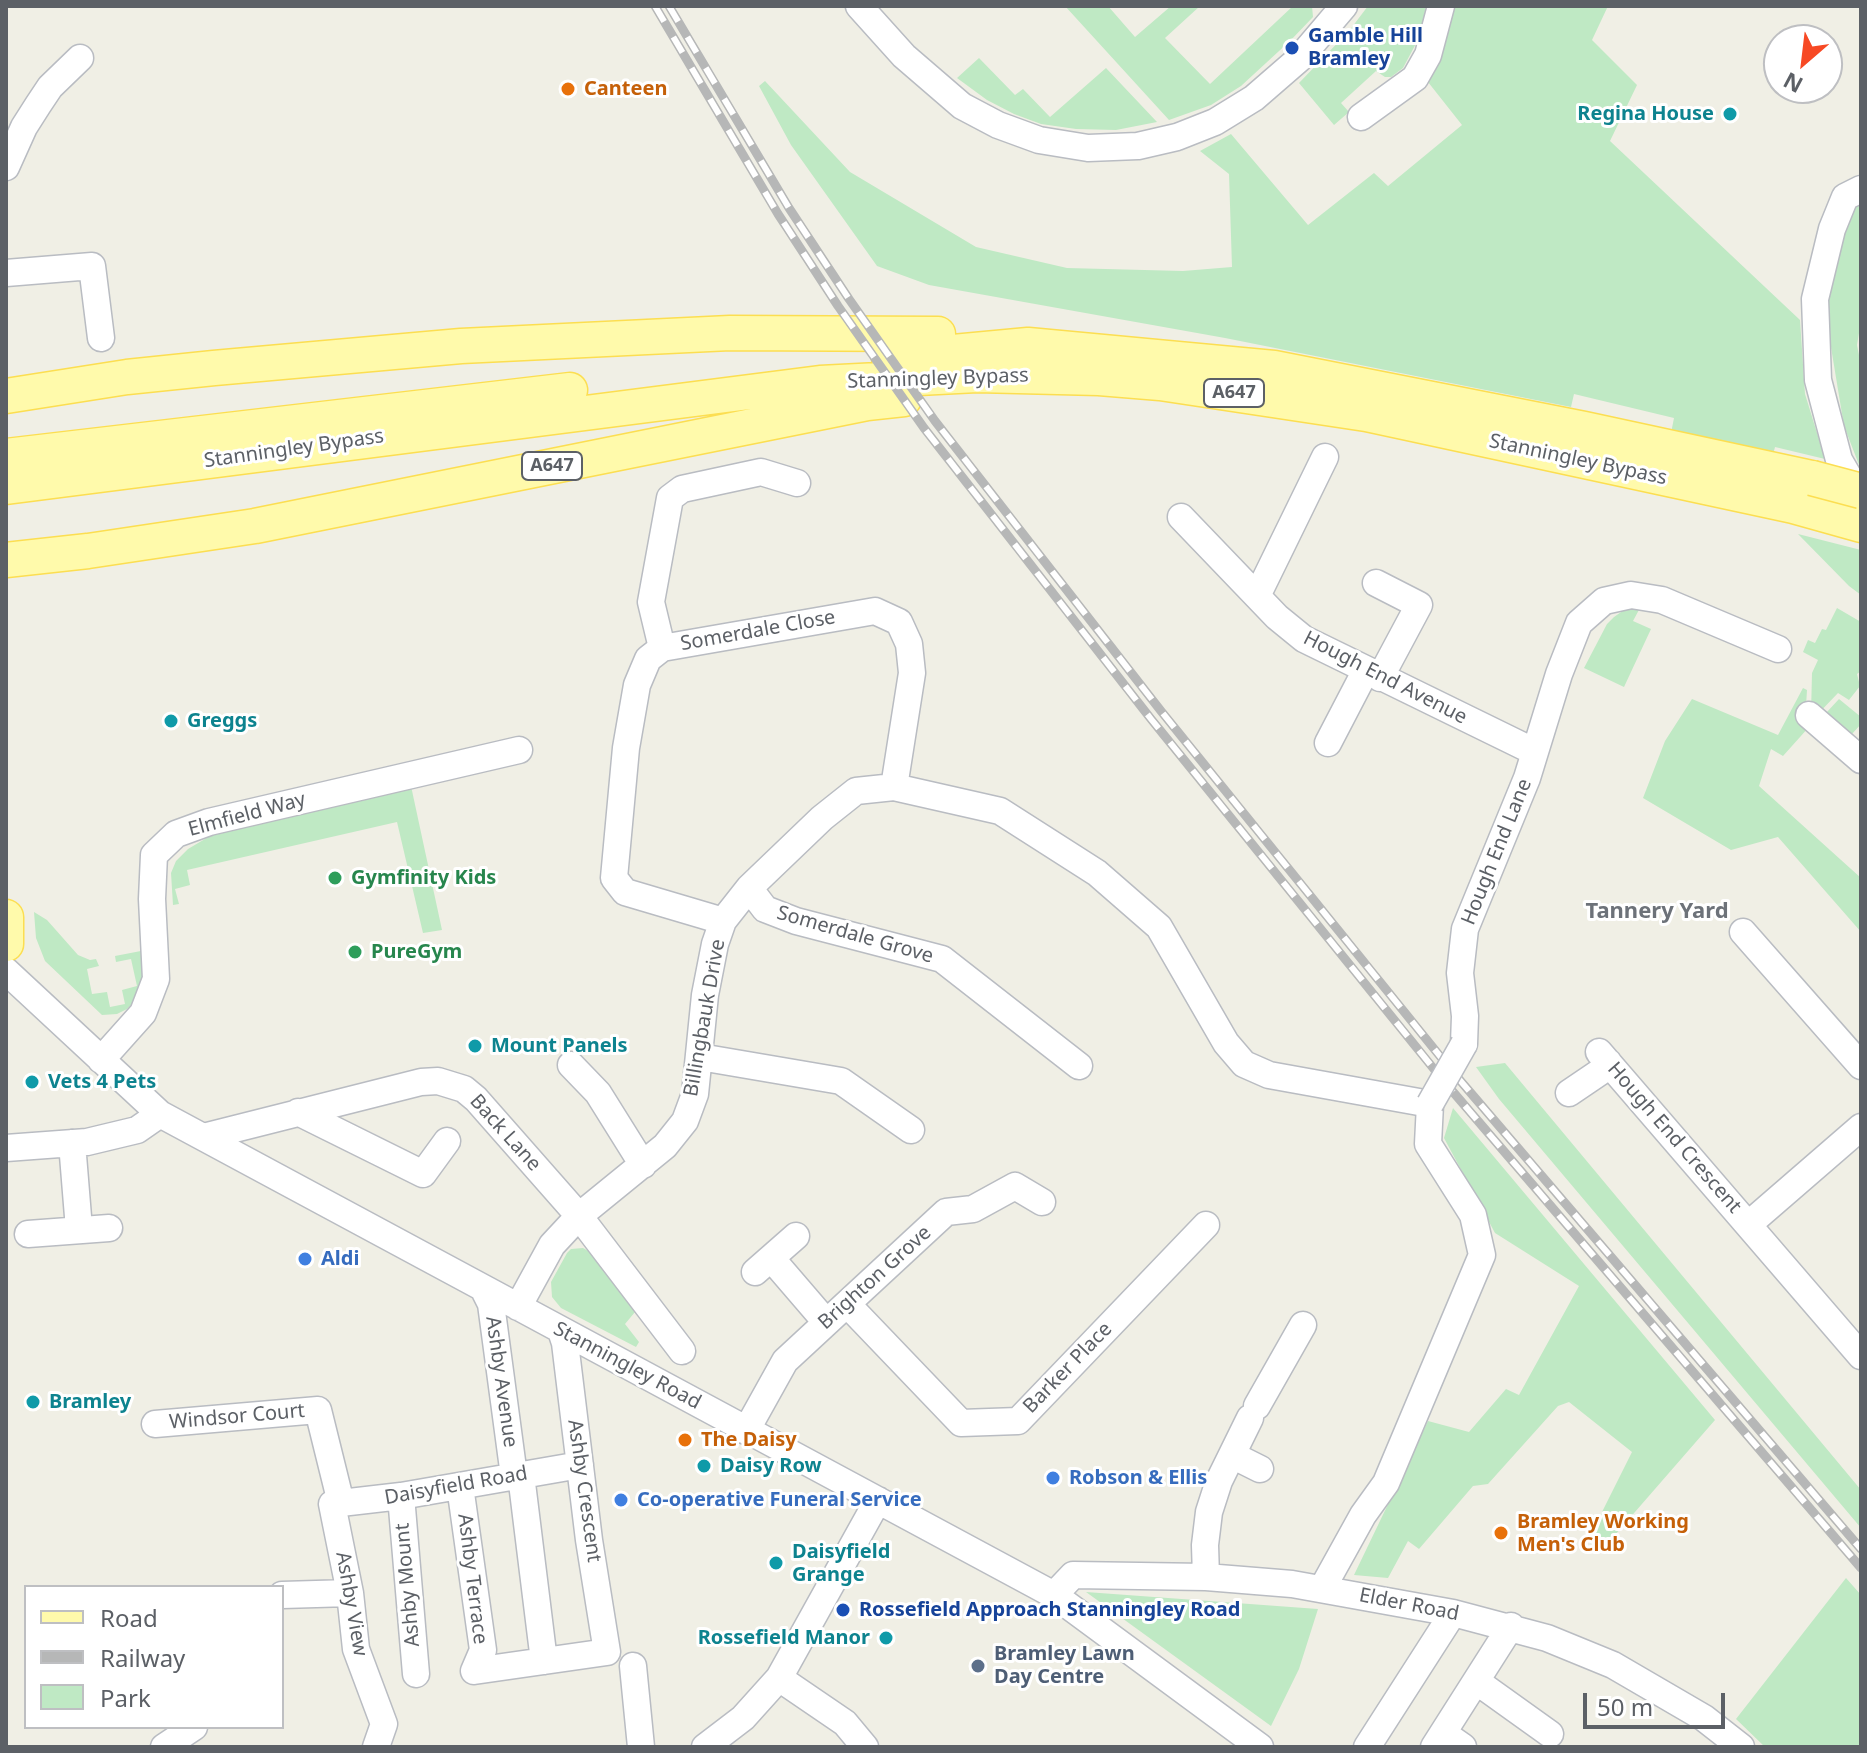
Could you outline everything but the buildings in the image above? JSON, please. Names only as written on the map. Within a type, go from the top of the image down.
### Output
[{"type":"main road","name":"A647","points":[[6,396],[127,377],[214,368],[509,344],[789,333],[938,334],[1028,345]]},
{"type":"main road","name":"Stanningley Bypass","points":[[6,456],[672,378],[1028,345],[1274,368],[1584,429],[1803,492],[1861,525]]},
{"type":"main road","name":"Stanningley Bypass","points":[[6,487],[820,383],[977,375],[1099,378],[1256,396],[1803,492],[1861,491]]},
{"type":"main road","name":"A647","points":[[6,560],[255,526],[867,403],[1099,378]]},
{"type":"main road","points":[[6,917],[6,944]]},
{"type":"street","points":[[859,6],[904,56],[962,106],[998,125],[1039,140],[1088,148],[1138,146],[1177,137],[1215,122],[1254,98],[1299,59],[1344,6]]},
{"type":"street","points":[[1361,117],[1415,78],[1428,55],[1441,6]]},
{"type":"street","points":[[6,167],[24,127],[44,96],[80,58]]},
{"type":"street","points":[[1861,189],[1845,197],[1832,229],[1815,299],[1818,380],[1839,460],[1861,498]]},
{"type":"street","points":[[6,273],[92,266],[101,338]]},
{"type":"street","points":[[1258,594],[1325,457]]},
{"type":"street","points":[[662,648],[651,602],[670,498],[682,489],[761,472],[797,483]]},
{"type":"street","name":"Hough End Avenue","points":[[1181,517],[1277,617],[1304,639],[1535,752]]},
{"type":"street","points":[[1328,743],[1419,605],[1376,583]]},
{"type":"street","name":"Hough End Lane","points":[[1322,1589],[1363,1515],[1386,1483],[1482,1255],[1473,1215],[1428,1144],[1430,1104],[1464,1044],[1465,1016],[1460,973],[1465,929],[1514,814],[1559,674],[1579,623],[1604,601],[1631,595],[1662,600],[1778,649]]},
{"type":"street","name":"Somerdale Close","points":[[723,921],[625,892],[614,878],[626,748],[637,685],[648,659],[662,648],[875,611],[899,622],[909,644],[912,673],[894,787]]},
{"type":"street","points":[[1809,715],[1861,760]]},
{"type":"street","name":"Elmfield Way","points":[[101,1060],[143,1013],[156,979],[152,899],[154,855],[176,834],[209,822],[519,750]]},
{"type":"street","name":"Billingbauk Drive","points":[[518,1307],[552,1245],[579,1216],[665,1146],[685,1121],[695,1094],[705,995],[723,921],[749,888],[822,818],[856,791],[894,787],[1000,811],[1097,873],[1159,927],[1226,1043],[1244,1064],[1269,1075],[1430,1104]]},
{"type":"street","name":"Somerdale Grove","points":[[749,888],[765,909],[796,921],[942,959],[1079,1066]]},
{"type":"street","points":[[1743,932],[1861,1066]]},
{"type":"street","name":"Stanningley Road","points":[[6,971],[160,1114],[1054,1595],[1256,1746]]},
{"type":"street","points":[[700,1057],[841,1081],[911,1130]]},
{"type":"street","name":"Hough End Crescent","points":[[1569,1093],[1600,1072],[1604,1057],[1861,1356]]},
{"type":"street","points":[[571,1065],[598,1093],[643,1165]]},
{"type":"street","name":"Back Lane","points":[[203,1137],[421,1082],[452,1083],[476,1099],[579,1216],[682,1351]]},
{"type":"street","points":[[298,1112],[423,1174],[447,1141]]},
{"type":"street","points":[[6,1148],[87,1142],[137,1130],[160,1114]]},
{"type":"street","points":[[1749,1224],[1860,1130]]},
{"type":"street","points":[[72,1143],[79,1229]]},
{"type":"street","name":"Brighton Grove","points":[[746,1431],[785,1361],[946,1212],[973,1209],[1015,1186],[1042,1202]]},
{"type":"street","name":"Barker Place","points":[[847,1304],[961,1423],[1018,1421],[1206,1225]]},
{"type":"street","points":[[28,1234],[109,1228]]},
{"type":"street","points":[[796,1236],[763,1265],[826,1322]]},
{"type":"street","name":"Ashby Avenue","points":[[484,1290],[491,1304],[544,1661]]},
{"type":"street","points":[[1206,1577],[1205,1545],[1209,1512],[1219,1481],[1253,1412],[1303,1325]]},
{"type":"street","name":"Ashby Crescent","points":[[544,1661],[607,1652],[561,1331]]},
{"type":"street","name":"Windsor Court","points":[[155,1424],[318,1410],[336,1504]]},
{"type":"street","points":[[1232,1455],[1260,1469]]},
{"type":"street","name":"Daisyfield Road","points":[[336,1504],[580,1465]]},
{"type":"street","name":"Ashby Terrace","points":[[460,1486],[483,1650],[474,1671],[544,1661]]},
{"type":"street","name":"Ashby Mount","points":[[401,1496],[416,1674]]},
{"type":"street","points":[[705,1747],[743,1718],[779,1678],[878,1500]]},
{"type":"street","name":"Ashby View","points":[[336,1504],[356,1649],[384,1724],[376,1747]]},
{"type":"street","name":"Elder Road","points":[[1054,1595],[1073,1575],[1206,1577],[1322,1589],[1453,1613],[1511,1626],[1613,1665],[1704,1718],[1741,1747]]},
{"type":"street","points":[[284,1595],[350,1593]]},
{"type":"street","points":[[1367,1747],[1453,1613]]},
{"type":"street","points":[[1447,1742],[1476,1681],[1511,1626]]},
{"type":"street","points":[[633,1666],[641,1747]]},
{"type":"street","points":[[779,1678],[845,1723],[865,1747]]},
{"type":"street","points":[[1476,1681],[1550,1734]]},
{"type":"street","points":[[164,1747],[191,1729]]},
{"type":"green space","points":[[1065,6],[1108,6],[1135,37],[1171,6],[1200,6],[1165,38],[1210,84],[1293,6],[1312,6],[1313,17],[1241,86],[1211,105],[1169,120]]},
{"type":"green space","points":[[1368,6],[1426,6],[1420,36],[1403,68],[1391,77],[1376,71],[1341,103],[1349,112],[1334,125],[1299,83],[1349,31]]},
{"type":"green space","points":[[1454,6],[1608,6],[1592,40],[1637,85],[1610,141],[1800,320],[1805,394],[1825,459],[1775,447],[1773,455],[1671,433],[1674,418],[1574,394],[1571,407],[1225,338],[929,285],[877,266],[791,145],[759,86],[765,81],[850,172],[976,247],[1067,268],[1183,271],[1232,267],[1229,174],[1200,151],[1231,134],[1308,225],[1374,173],[1388,186],[1462,125],[1428,82],[1441,58]]},
{"type":"green space","points":[[979,58],[1015,95],[1023,89],[1050,117],[1106,68],[1157,122],[1116,130],[1041,124],[987,100],[957,78]]},
{"type":"green space","points":[[1861,202],[1861,321],[1857,345],[1861,365],[1861,470],[1844,426],[1827,323],[1831,273],[1852,208]]},
{"type":"green space","points":[[1798,534],[1861,550],[1861,595],[1849,586]]},
{"type":"green space","points":[[1640,608],[1633,621],[1651,629],[1624,687],[1584,668],[1607,624],[1624,610]]},
{"type":"green space","points":[[1837,608],[1861,622],[1861,671],[1857,674],[1860,686],[1849,700],[1838,693],[1815,717],[1811,714],[1812,673],[1818,660],[1803,652],[1808,640],[1815,643],[1822,629],[1826,630]]},
{"type":"green space","points":[[1803,688],[1807,690],[1805,723],[1809,727],[1783,756],[1771,749],[1759,786],[1861,878],[1861,932],[1778,837],[1731,850],[1643,798],[1665,741],[1692,699],[1778,735]]},
{"type":"green space","points":[[1839,699],[1861,717],[1861,724],[1852,734],[1826,713]]},
{"type":"green space","points":[[411,786],[442,930],[423,933],[397,822],[187,870],[190,885],[175,889],[179,904],[173,905],[171,873],[176,861],[188,849],[210,836]]},
{"type":"green space","points":[[34,912],[47,920],[78,955],[96,959],[99,966],[87,969],[92,994],[107,992],[110,1007],[125,1004],[122,990],[137,986],[131,959],[116,962],[115,956],[146,950],[145,977],[136,1000],[117,1014],[102,1015],[45,961],[36,938]]},
{"type":"green space","points":[[1505,1063],[1861,1490],[1861,1528],[1499,1099],[1476,1067]]},
{"type":"green space","points":[[1453,1108],[1715,1420],[1608,1543],[1592,1532],[1632,1452],[1569,1402],[1558,1406],[1488,1484],[1473,1486],[1419,1549],[1408,1541],[1388,1578],[1354,1575],[1428,1421],[1469,1432],[1506,1389],[1519,1395],[1579,1286],[1495,1233],[1444,1138]]},
{"type":"green space","points":[[583,1248],[590,1252],[635,1312],[625,1324],[639,1342],[636,1347],[561,1308],[552,1297],[551,1282],[567,1253],[571,1249]]},
{"type":"green space","points":[[1846,1578],[1861,1595],[1861,1747],[1765,1747],[1736,1719]]},
{"type":"green space","points":[[1086,1592],[1318,1609],[1299,1669],[1271,1726]]},
{"type":"railway","points":[[655,6],[778,214],[924,428],[1151,719],[1442,1079],[1861,1568]]},
{"type":"railway","points":[[669,6],[789,208],[935,421],[1161,711],[1452,1071],[1861,1549]]},
{"type":"place","name":"Gamble Hill Bramley","points":[[1292,48]]},
{"type":"place","name":"Canteen","points":[[568,89]]},
{"type":"place","name":"Regina House","points":[[1730,114]]},
{"type":"place","name":"Greggs","points":[[171,721]]},
{"type":"place","name":"Gymfinity Kids","points":[[335,878]]},
{"type":"place","name":"PureGym","points":[[355,952]]},
{"type":"place","name":"Mount Panels","points":[[475,1046]]},
{"type":"place","name":"Vets 4 Pets","points":[[32,1082]]},
{"type":"place","name":"Aldi","points":[[305,1259]]},
{"type":"place","name":"Bramley","points":[[33,1402]]},
{"type":"place","name":"The Daisy","points":[[685,1440]]},
{"type":"place","name":"Daisy Row","points":[[704,1466]]},
{"type":"place","name":"Robson & Ellis","points":[[1053,1478]]},
{"type":"place","name":"Co-operative Funeral Service","points":[[621,1500]]},
{"type":"place","name":"Bramley Working Men's Club","points":[[1501,1533]]},
{"type":"place","name":"Daisyfield Grange","points":[[776,1563]]},
{"type":"place","name":"Rossefield Approach Stanningley Road","points":[[843,1610]]},
{"type":"place","name":"Rossefield Manor","points":[[886,1638]]},
{"type":"place","name":"Bramley Lawn Day Centre","points":[[978,1666]]},
{"type":"district","name":"Tannery Yard","points":[[1657,912]]}]
